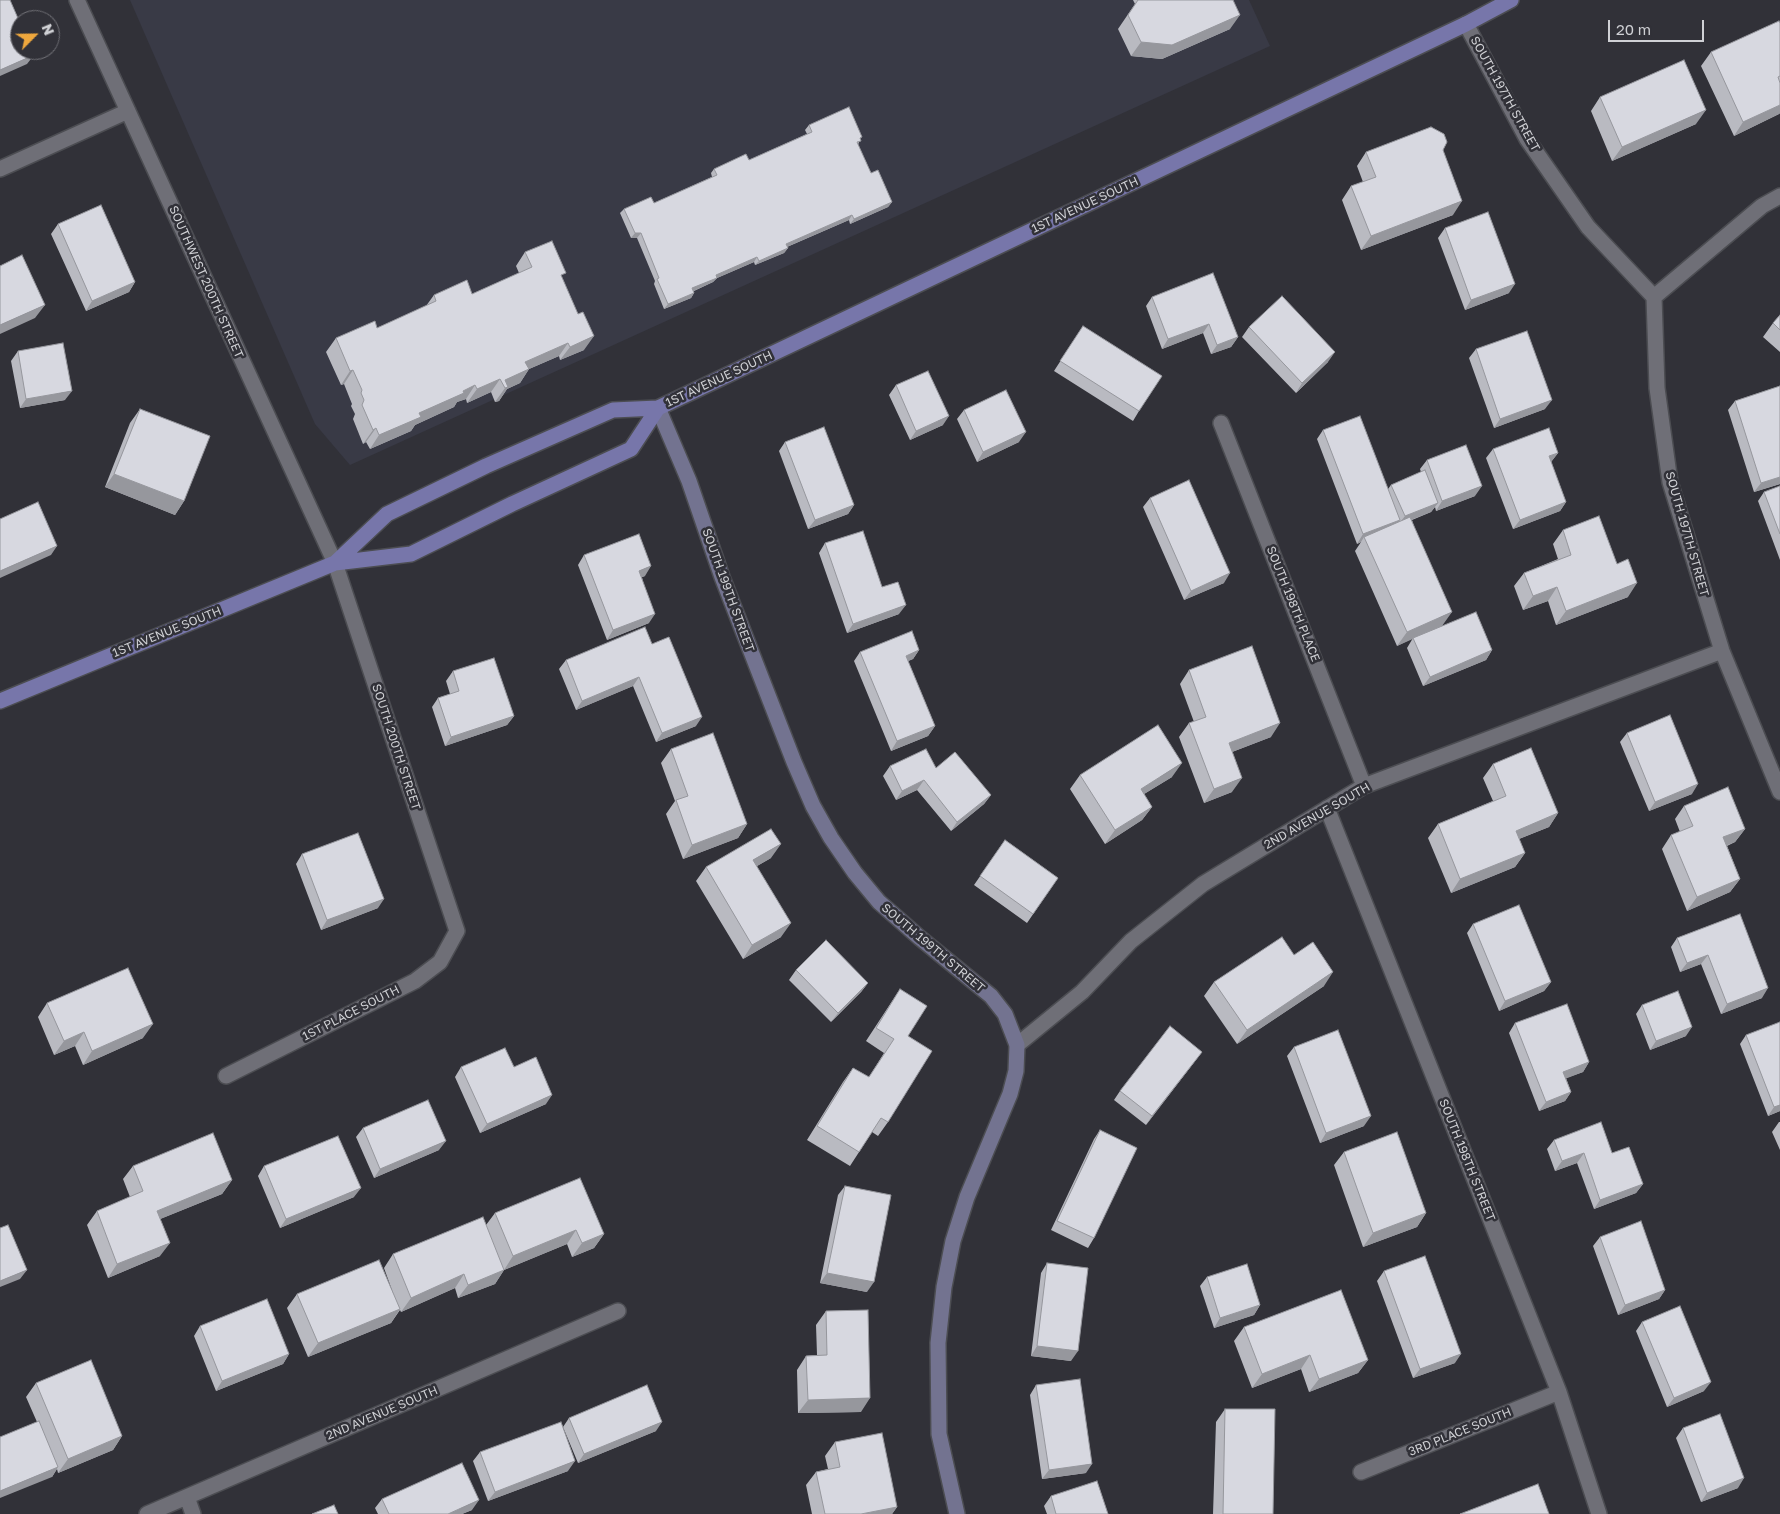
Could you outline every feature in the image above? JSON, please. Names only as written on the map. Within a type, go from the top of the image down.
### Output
[{"type":"main road","name":"1ST AVENUE SOUTH","points":[[335,563],[387,514],[486,466],[613,410],[658,408],[1466,24],[1511,0]]},
{"type":"main road","name":"1ST AVENUE SOUTH","points":[[0,701],[335,563],[411,554],[512,504],[631,449],[658,408]]},
{"type":"street","name":"SOUTHWEST 200TH STREET","points":[[77,0],[335,563]]},
{"type":"street","name":"SOUTH 197TH STREET","points":[[1466,24],[1527,139],[1588,227],[1654,297],[1657,388],[1670,482],[1722,651],[1780,792]]},
{"type":"street","points":[[0,169],[128,111]]},
{"type":"street","points":[[1654,297],[1762,206],[1780,196]]},
{"type":"street","name":"SOUTH 199TH STREET","points":[[658,408],[689,481],[722,577],[794,762],[813,806],[831,838],[879,902],[991,996],[1005,1014],[1017,1045],[1016,1071],[1010,1094],[967,1197],[953,1241],[944,1287],[938,1342],[939,1434],[957,1514]]},
{"type":"street","name":"SOUTH 198TH PLACE","points":[[1221,423],[1364,786]]},
{"type":"street","name":"SOUTH 200TH STREET","points":[[335,563],[457,930]]},
{"type":"street","name":"2ND AVENUE SOUTH","points":[[1017,1045],[1082,992],[1132,940],[1203,884],[1364,786],[1722,651]]},
{"type":"street","name":"SOUTH 198TH STREET","points":[[1327,808],[1559,1392],[1599,1514]]},
{"type":"street","name":"1ST PLACE SOUTH","points":[[226,1076],[415,981],[440,962],[457,930]]},
{"type":"street","name":"2ND AVENUE SOUTH","points":[[147,1514],[618,1311]]},
{"type":"street","name":"3RD PLACE SOUTH","points":[[1361,1472],[1559,1392]]},
{"type":"street","points":[[186,1497],[193,1514]]},
{"type":"shaded area","points":[[130,0],[1249,0],[1270,46],[350,465],[315,424]]},
{"type":"building","points":[[0,0],[10,0],[14,10],[10,10],[10,60],[23,60],[0,70]]},
{"type":"building","points":[[1138,0],[1233,0],[1240,15],[1172,45],[1141,42],[1128,15]]},
{"type":"building","points":[[1779,21],[1780,76],[1778,77],[1780,83],[1780,105],[1743,122],[1711,52]]},
{"type":"building","points":[[1684,60],[1706,110],[1622,147],[1600,97]]},
{"type":"building","points":[[849,107],[862,137],[860,138],[861,141],[857,142],[871,173],[878,170],[892,202],[854,219],[852,215],[786,244],[788,248],[759,261],[757,257],[716,275],[717,278],[692,288],[694,293],[668,304],[641,233],[635,233],[624,209],[651,197],[654,203],[717,175],[714,169],[746,154],[749,160],[812,132],[809,125]]},
{"type":"building","points":[[1431,127],[1444,134],[1447,142],[1443,150],[1462,201],[1371,236],[1351,186],[1376,177],[1366,152]]},
{"type":"building","points":[[101,205],[135,282],[92,301],[58,224]]},
{"type":"building","points":[[1488,212],[1515,284],[1471,300],[1445,228]]},
{"type":"building","points":[[552,241],[566,273],[561,275],[578,314],[583,312],[594,336],[570,347],[568,343],[525,362],[529,369],[505,380],[508,387],[505,388],[500,379],[477,389],[475,385],[463,391],[464,393],[419,413],[421,417],[379,435],[376,428],[373,430],[362,405],[364,400],[361,393],[362,390],[353,370],[350,371],[336,338],[375,321],[377,328],[436,301],[434,295],[467,280],[472,294],[532,267],[525,252]]},
{"type":"building","points":[[22,255],[45,305],[0,325],[0,266]]},
{"type":"building","points":[[1213,273],[1238,337],[1217,345],[1209,324],[1168,339],[1152,297]]},
{"type":"building","points":[[1282,296],[1335,352],[1302,383],[1249,327]]},
{"type":"building","points":[[1780,315],[1780,330],[1773,323]]},
{"type":"building","points":[[1083,326],[1162,376],[1139,411],[1060,361]]},
{"type":"building","points":[[1527,331],[1552,400],[1500,419],[1476,349]]},
{"type":"building","points":[[63,343],[72,391],[26,399],[18,351]]},
{"type":"building","points":[[928,371],[949,416],[916,431],[896,385]]},
{"type":"building","points":[[1780,386],[1780,477],[1761,483],[1735,401]]},
{"type":"building","points":[[1006,390],[1026,432],[983,452],[964,410]]},
{"type":"building","points":[[140,409],[210,436],[184,501],[114,474]]},
{"type":"building","points":[[1360,416],[1400,520],[1363,534],[1323,430]]},
{"type":"building","points":[[824,427],[854,505],[815,520],[785,442]]},
{"type":"building","points":[[1549,428],[1558,453],[1549,456],[1566,502],[1520,520],[1493,449]]},
{"type":"building","points":[[1466,445],[1482,486],[1442,501],[1427,460]]},
{"type":"building","points":[[1425,470],[1438,503],[1405,516],[1391,485]]},
{"type":"building","points":[[1189,480],[1230,573],[1191,591],[1150,498]]},
{"type":"building","points":[[1780,486],[1780,534],[1764,492]]},
{"type":"building","points":[[38,502],[57,546],[0,571],[0,519]]},
{"type":"building","points":[[1599,516],[1617,564],[1628,559],[1637,583],[1566,611],[1557,587],[1533,596],[1524,573],[1571,555],[1563,530]]},
{"type":"building","points":[[1410,517],[1452,612],[1407,632],[1364,537]]},
{"type":"building","points":[[863,531],[882,587],[898,582],[906,605],[853,624],[825,543]]},
{"type":"building","points":[[639,534],[651,566],[639,571],[655,614],[613,630],[584,555]]},
{"type":"building","points":[[1476,612],[1492,650],[1430,677],[1413,638]]},
{"type":"building","points":[[645,627],[652,644],[669,637],[702,717],[662,733],[639,677],[582,701],[566,660]]},
{"type":"building","points":[[912,631],[919,650],[906,656],[935,726],[897,741],[860,652]]},
{"type":"building","points":[[1252,646],[1280,723],[1229,743],[1242,778],[1214,789],[1189,723],[1206,717],[1189,670]]},
{"type":"building","points":[[494,658],[514,716],[451,737],[438,698],[459,691],[453,671]]},
{"type":"building","points":[[1670,715],[1698,784],[1655,802],[1627,733]]},
{"type":"building","points":[[1158,725],[1182,763],[1141,789],[1152,807],[1115,830],[1080,775]]},
{"type":"building","points":[[713,733],[747,824],[692,845],[676,800],[688,796],[671,749]]},
{"type":"building","points":[[1531,748],[1558,813],[1516,831],[1525,853],[1460,879],[1438,824],[1506,796],[1493,764]]},
{"type":"building","points":[[926,749],[936,768],[955,752],[991,795],[957,822],[924,780],[902,791],[890,766]]},
{"type":"building","points":[[1728,787],[1745,829],[1723,837],[1740,879],[1697,897],[1671,835],[1693,826],[1684,806]]},
{"type":"building","points":[[771,829],[781,844],[753,860],[791,923],[752,945],[706,867]]},
{"type":"building","points":[[358,833],[384,899],[327,920],[302,854]]},
{"type":"building","points":[[1005,840],[1058,878],[1033,914],[980,876]]},
{"type":"building","points":[[1519,905],[1551,982],[1505,1001],[1473,924]]},
{"type":"building","points":[[1740,914],[1768,988],[1727,1004],[1708,955],[1687,963],[1677,938]]},
{"type":"building","points":[[1282,937],[1294,955],[1313,942],[1333,972],[1247,1030],[1214,982]]},
{"type":"building","points":[[826,940],[868,983],[838,1013],[796,970]]},
{"type":"building","points":[[128,968],[153,1024],[92,1051],[84,1032],[64,1041],[47,1003]]},
{"type":"building","points":[[900,989],[927,1006],[908,1036],[932,1051],[888,1122],[881,1118],[859,1152],[817,1126],[853,1068],[869,1077],[894,1039],[876,1028]]},
{"type":"building","points":[[1678,991],[1692,1027],[1656,1041],[1642,1005]]},
{"type":"building","points":[[1567,1004],[1589,1062],[1563,1072],[1571,1092],[1546,1102],[1515,1023]]},
{"type":"building","points":[[1780,1022],[1780,1105],[1774,1107],[1746,1035]]},
{"type":"building","points":[[1170,1026],[1202,1052],[1152,1116],[1120,1091]]},
{"type":"building","points":[[1338,1030],[1371,1116],[1326,1133],[1294,1047]]},
{"type":"building","points":[[505,1048],[514,1067],[536,1057],[552,1095],[487,1124],[461,1067]]},
{"type":"building","points":[[428,1100],[446,1141],[380,1169],[363,1128]]},
{"type":"building","points":[[1601,1122],[1612,1153],[1629,1147],[1643,1184],[1600,1200],[1584,1153],[1562,1161],[1554,1140]]},
{"type":"building","points":[[1100,1130],[1137,1148],[1094,1238],[1057,1221]]},
{"type":"building","points":[[1397,1132],[1426,1213],[1373,1233],[1344,1152]]},
{"type":"building","points":[[213,1133],[232,1180],[157,1211],[170,1243],[117,1264],[97,1211],[143,1191],[133,1166]]},
{"type":"building","points":[[338,1136],[361,1188],[286,1219],[264,1166]]},
{"type":"building","points":[[580,1178],[604,1234],[582,1243],[576,1230],[513,1256],[495,1213]]},
{"type":"building","points":[[845,1186],[891,1195],[874,1282],[827,1273]]},
{"type":"building","points":[[483,1217],[504,1270],[468,1285],[464,1274],[411,1298],[393,1254]]},
{"type":"building","points":[[1641,1221],[1665,1290],[1625,1305],[1600,1237]]},
{"type":"building","points":[[8,1225],[27,1270],[0,1281],[0,1228]]},
{"type":"building","points":[[1425,1256],[1461,1354],[1420,1369],[1384,1271]]},
{"type":"building","points":[[379,1260],[400,1309],[318,1343],[297,1294]]},
{"type":"building","points":[[1047,1263],[1088,1268],[1078,1351],[1037,1346]]},
{"type":"building","points":[[1247,1264],[1260,1305],[1220,1318],[1207,1277]]},
{"type":"building","points":[[1341,1290],[1368,1360],[1319,1379],[1310,1355],[1262,1374],[1244,1327]]},
{"type":"building","points":[[267,1299],[289,1354],[222,1381],[200,1326]]},
{"type":"building","points":[[1680,1306],[1711,1382],[1674,1398],[1642,1322]]},
{"type":"building","points":[[868,1310],[870,1398],[808,1400],[806,1356],[827,1355],[826,1311]]},
{"type":"building","points":[[91,1360],[122,1436],[68,1459],[36,1383]]},
{"type":"building","points":[[1080,1379],[1092,1464],[1049,1470],[1036,1385]]},
{"type":"building","points":[[647,1385],[662,1422],[584,1454],[569,1418]]},
{"type":"building","points":[[1225,1409],[1275,1409],[1273,1514],[1223,1514]]},
{"type":"building","points":[[1720,1414],[1744,1478],[1707,1493],[1683,1428]]},
{"type":"building","points":[[39,1421],[58,1467],[0,1491],[0,1437]]},
{"type":"building","points":[[561,1422],[575,1461],[495,1492],[480,1452]]},
{"type":"building","points":[[882,1433],[897,1507],[861,1514],[825,1514],[816,1472],[840,1467],[835,1442]]},
{"type":"building","points":[[462,1463],[479,1500],[448,1514],[389,1514],[382,1499]]},
{"type":"building","points":[[1097,1481],[1108,1514],[1056,1514],[1051,1496]]},
{"type":"building","points":[[1538,1484],[1549,1514],[1460,1514]]},
{"type":"building","points":[[334,1505],[338,1514],[312,1514]]}]
